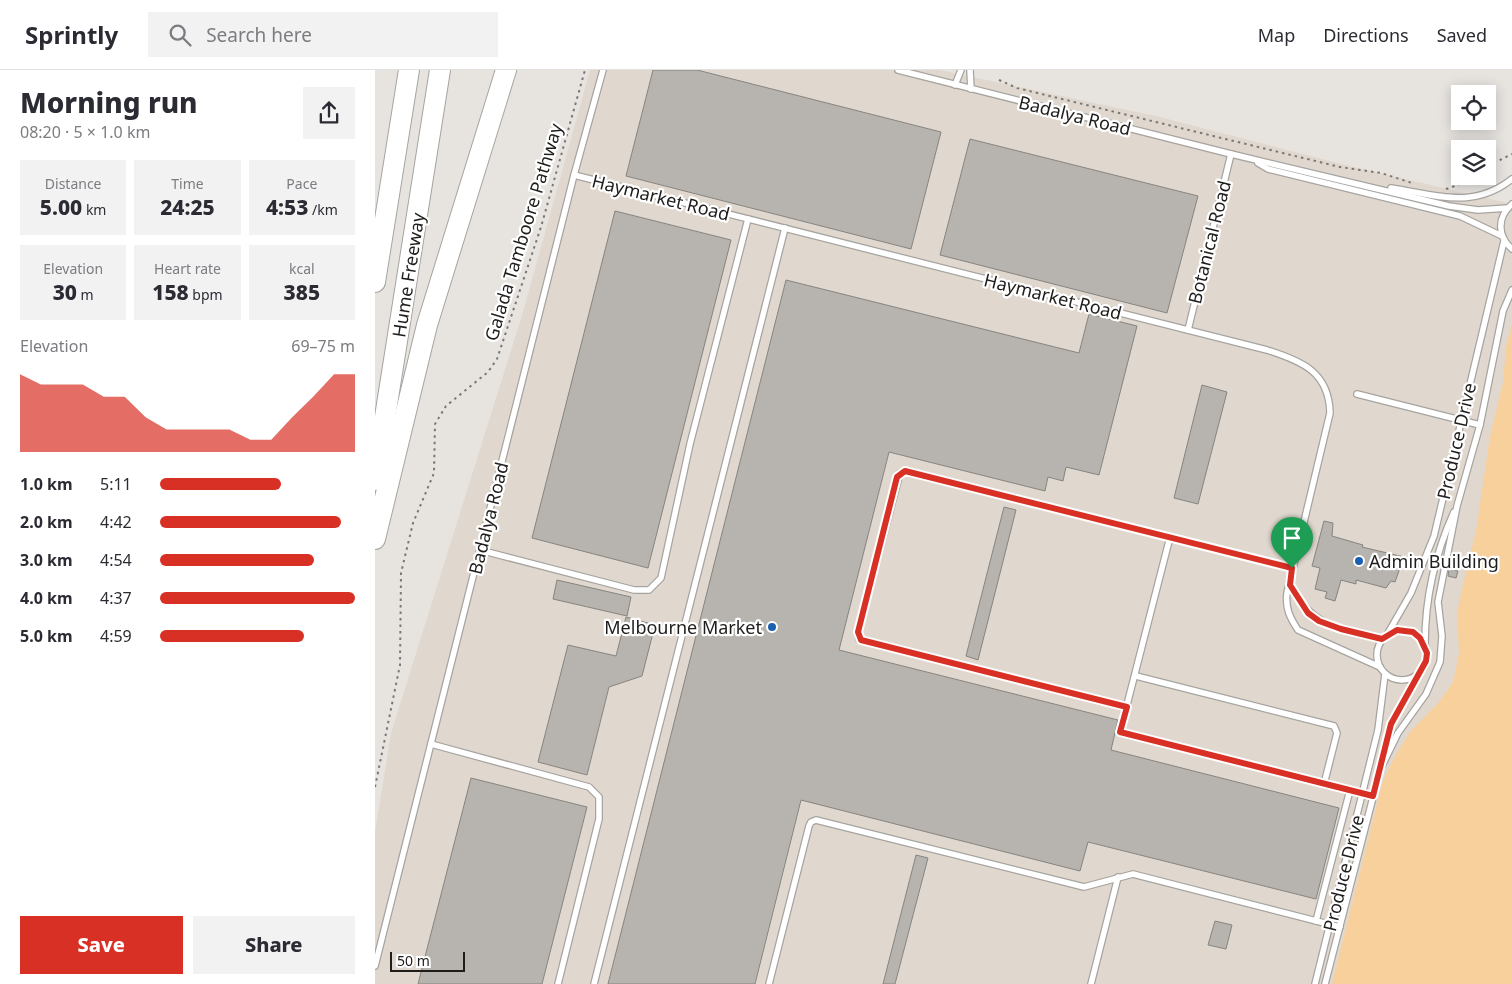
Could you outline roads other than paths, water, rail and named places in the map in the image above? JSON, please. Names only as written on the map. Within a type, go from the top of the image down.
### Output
[{"type":"highway","name":"Hume Freeway","points":[[375,282],[409,70]]},
{"type":"highway","name":"Hume Freeway","points":[[375,480],[441,70]]},
{"type":"highway","points":[[375,539],[433,306],[506,70]]},
{"type":"lane","name":"Badalya Road","points":[[375,966],[574,175],[603,70]]},
{"type":"lane","name":"Badalya Road","points":[[898,70],[1231,154],[1465,209],[1491,210],[1510,206]]},
{"type":"lane","points":[[955,85],[961,70]]},
{"type":"lane","points":[[971,70],[971,89]]},
{"type":"lane","name":"Botanical Road","points":[[1188,330],[1231,154]]},
{"type":"lane","name":"Badalya Road","points":[[1253,159],[1268,169],[1460,216],[1503,238],[1512,249]]},
{"type":"lane","name":"Haymarket Road","points":[[574,175],[1283,355],[1315,372],[1325,385],[1329,403],[1328,421],[1292,568],[1286,602],[1290,617],[1298,630],[1380,667]]},
{"type":"lane","points":[[1359,184],[1470,199],[1489,194],[1512,179]]},
{"type":"lane","name":"Produce Drive","points":[[1388,633],[1411,593],[1434,536],[1503,238],[1501,219],[1510,206]]},
{"type":"lane","points":[[480,550],[634,590],[649,590],[661,578],[690,444],[748,219]]},
{"type":"lane","points":[[594,984],[785,228]]},
{"type":"lane","name":"Produce Drive","points":[[1380,770],[1398,733],[1426,694],[1440,662],[1442,636],[1438,616],[1438,602],[1457,506],[1480,425],[1500,326],[1512,290]]},
{"type":"lane","points":[[1357,394],[1480,425]]},
{"type":"lane","points":[[1127,707],[861,640],[858,632],[898,475],[905,471],[1292,568]]},
{"type":"lane","name":"Produce Drive","points":[[1425,645],[1428,598],[1439,550],[1457,506]]},
{"type":"lane","points":[[1170,537],[1120,732],[1373,796]]},
{"type":"lane","points":[[1290,585],[1299,601],[1319,621],[1341,629],[1382,639]]},
{"type":"lane","points":[[1397,630],[1413,632],[1425,645],[1426,661],[1423,669],[1409,679],[1393,678],[1385,674],[1380,667],[1376,653],[1382,639],[1388,633],[1397,630]]},
{"type":"lane","name":"Produce Drive","points":[[1325,984],[1391,724],[1423,669]]},
{"type":"lane","name":"Produce Drive","points":[[1315,984],[1378,730],[1385,674]]},
{"type":"lane","points":[[1135,676],[1334,726],[1337,733],[1324,784]]},
{"type":"lane","points":[[431,744],[589,787],[599,797],[599,819],[557,984]]},
{"type":"lane","points":[[1316,921],[1349,790]]},
{"type":"lane","points":[[769,984],[809,826],[814,820],[1084,886],[1133,874],[1340,926]]},
{"type":"lane","points":[[1091,984],[1118,878]]},
{"type":"place","name":"Admin Building","points":[[1359,561]]},
{"type":"place","name":"Melbourne Market","points":[[772,627]]}]
